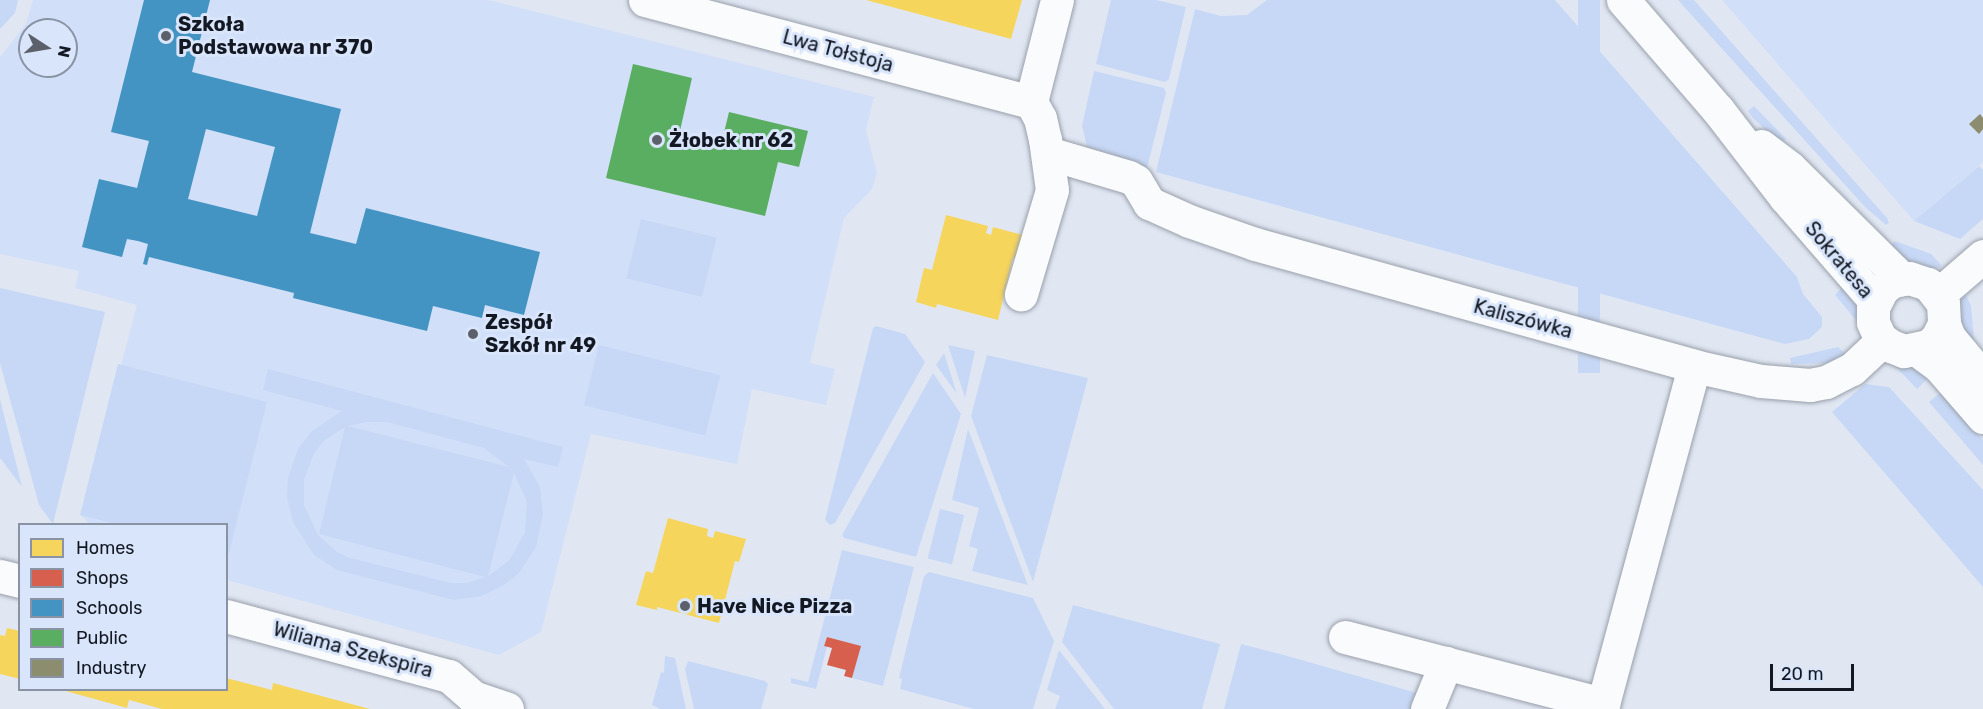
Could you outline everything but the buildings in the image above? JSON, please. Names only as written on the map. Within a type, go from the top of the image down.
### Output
[{"type":"street","name":"Lwa Tołstoja","points":[[645,0],[1032,102]]},
{"type":"street","points":[[1021,294],[1052,190],[1048,153],[1040,118],[1032,102],[1057,0]]},
{"type":"street","name":"Sokratesa","points":[[1623,0],[1718,110],[1785,196],[1875,301],[1873,322],[1883,340]]},
{"type":"street","name":"Sokratesa","points":[[1718,110],[1790,168],[1902,279],[1922,280],[1942,309],[1949,337],[1983,378]]},
{"type":"street","name":"Kaliszówka","points":[[1048,153],[1130,177],[1138,185],[1147,202],[1255,244],[1695,366],[1761,381],[1810,385],[1839,377],[1883,340]]},
{"type":"street","points":[[1883,340],[1897,349],[1917,350],[1931,343],[1942,309],[1983,256]]},
{"type":"street","points":[[1875,301],[1886,286],[1902,279]]},
{"type":"street","points":[[1917,350],[1938,365],[1983,417]]},
{"type":"street","points":[[1345,637],[1603,704],[1695,366]]},
{"type":"street","points":[[0,576],[18,581]]},
{"type":"street","name":"Wiliama Szekspira","points":[[228,617],[449,676],[473,697],[507,709]]},
{"type":"street","points":[[1427,709],[1446,663]]},
{"type":"shaded area","points":[[0,0],[18,0],[15,13],[0,29]]},
{"type":"shaded area","name":"Zespół Szkół nr 49","points":[[33,0],[489,0],[874,97],[866,130],[877,173],[872,189],[844,218],[810,363],[835,369],[826,405],[752,389],[737,464],[591,434],[541,632],[499,655],[228,580],[228,523],[88,523],[81,515],[137,305],[75,288],[79,271],[0,254],[0,57],[18,34],[18,78],[78,78],[78,18],[28,18]]},
{"type":"shaded area","points":[[1111,0],[1156,0],[1186,7],[1169,79],[1165,82],[1096,64]]},
{"type":"shaded area","points":[[1267,0],[1555,0],[1797,277],[1803,294],[1822,317],[1822,327],[1809,339],[1785,344],[1156,172],[1195,9],[1221,16],[1247,15]]},
{"type":"shaded area","points":[[1578,0],[1600,0],[1600,373],[1578,373]]},
{"type":"shaded area","points":[[1678,0],[1694,0],[1889,223],[1886,225],[1865,207]]},
{"type":"shaded area","points":[[1722,0],[1983,0],[1983,162],[1914,221]]},
{"type":"shaded area","points":[[1094,71],[1164,88],[1166,93],[1147,168],[1088,150],[1082,126]]},
{"type":"shaded area","points":[[1754,106],[1786,139],[1781,145],[1752,117],[1748,111]]},
{"type":"shaded area","points":[[1979,166],[1983,170],[1983,219],[1960,239],[1914,221]]},
{"type":"shaded area","points":[[641,219],[717,238],[702,297],[626,278]]},
{"type":"shaded area","points":[[1895,241],[1931,254],[1942,266],[1931,270],[1915,270],[1886,249]]},
{"type":"shaded area","points":[[1846,283],[1864,304],[1867,333],[1835,295]]},
{"type":"shaded area","points":[[0,288],[105,312],[53,523],[39,505],[0,363]]},
{"type":"shaded area","points":[[1965,293],[1971,306],[1974,339],[1965,346],[1956,303]]},
{"type":"shaded area","points":[[876,326],[905,334],[925,362],[835,523],[830,525],[825,520],[873,328]]},
{"type":"shaded area","points":[[599,345],[720,375],[705,435],[584,405]]},
{"type":"shaded area","points":[[948,345],[975,351],[965,398]]},
{"type":"shaded area","points":[[1838,347],[1848,356],[1832,363],[1791,364],[1790,358]]},
{"type":"shaded area","points":[[944,353],[957,394],[936,365]]},
{"type":"shaded area","points":[[987,355],[1088,378],[1033,582],[971,416]]},
{"type":"shaded area","points":[[1897,360],[1919,368],[1928,378],[1917,389],[1890,361]]},
{"type":"shaded area","points":[[118,364],[267,402],[229,553],[228,523],[112,523],[80,515]]},
{"type":"shaded area","points":[[268,369],[563,447],[558,467],[524,459],[540,487],[543,514],[536,547],[519,573],[504,585],[482,596],[454,600],[337,570],[314,555],[293,522],[287,497],[288,478],[298,449],[312,431],[342,411],[263,390]],"holes":[[[367,422],[387,422],[484,448],[509,467],[348,426]],[[345,427],[319,534],[485,577],[467,583],[451,583],[350,558],[337,552],[318,535],[304,505],[304,480],[314,453],[325,440]],[[514,473],[527,502],[525,532],[509,561],[488,576]]]},
{"type":"shaded area","points":[[933,373],[961,414],[916,557],[844,538],[842,535]]},
{"type":"shaded area","points":[[1865,384],[1889,387],[1983,490],[1983,587],[1832,412]]},
{"type":"shaded area","points":[[1941,392],[1983,440],[1983,465],[1929,402]]},
{"type":"shaded area","points":[[0,399],[22,487],[0,458]]},
{"type":"shaded area","points":[[968,429],[1028,585],[972,571],[978,549],[969,546],[979,508],[952,500]]},
{"type":"shaded area","points":[[940,509],[964,515],[952,565],[928,558]]},
{"type":"shaded area","points":[[842,550],[914,567],[883,686],[852,678],[860,646],[827,637],[824,645],[827,647],[816,689],[791,683],[791,678],[808,682]]},
{"type":"shaded area","points":[[929,572],[1033,598],[1054,641],[1033,709],[974,709],[900,689],[902,679],[899,678],[924,576]]},
{"type":"shaded area","points":[[1073,605],[1220,644],[1202,709],[1114,709],[1062,642]]},
{"type":"shaded area","points":[[1241,644],[1424,695],[1417,709],[1224,709]]},
{"type":"shaded area","points":[[1059,650],[1105,709],[1055,709],[1060,696],[1047,690]]},
{"type":"shaded area","points":[[665,656],[675,658],[686,709],[660,709],[652,705],[661,672],[664,673]]},
{"type":"shaded area","points":[[688,661],[765,681],[768,684],[761,709],[694,709],[685,669]]},
{"type":"place","name":"Szkoła Podstawowa nr 370","points":[[166,36]]},
{"type":"place","name":"Żłobek nr 62","points":[[657,140]]},
{"type":"place","name":"Zespół Szkół nr 49","points":[[473,334]]},
{"type":"place","name":"Have Nice Pizza","points":[[685,606]]}]
